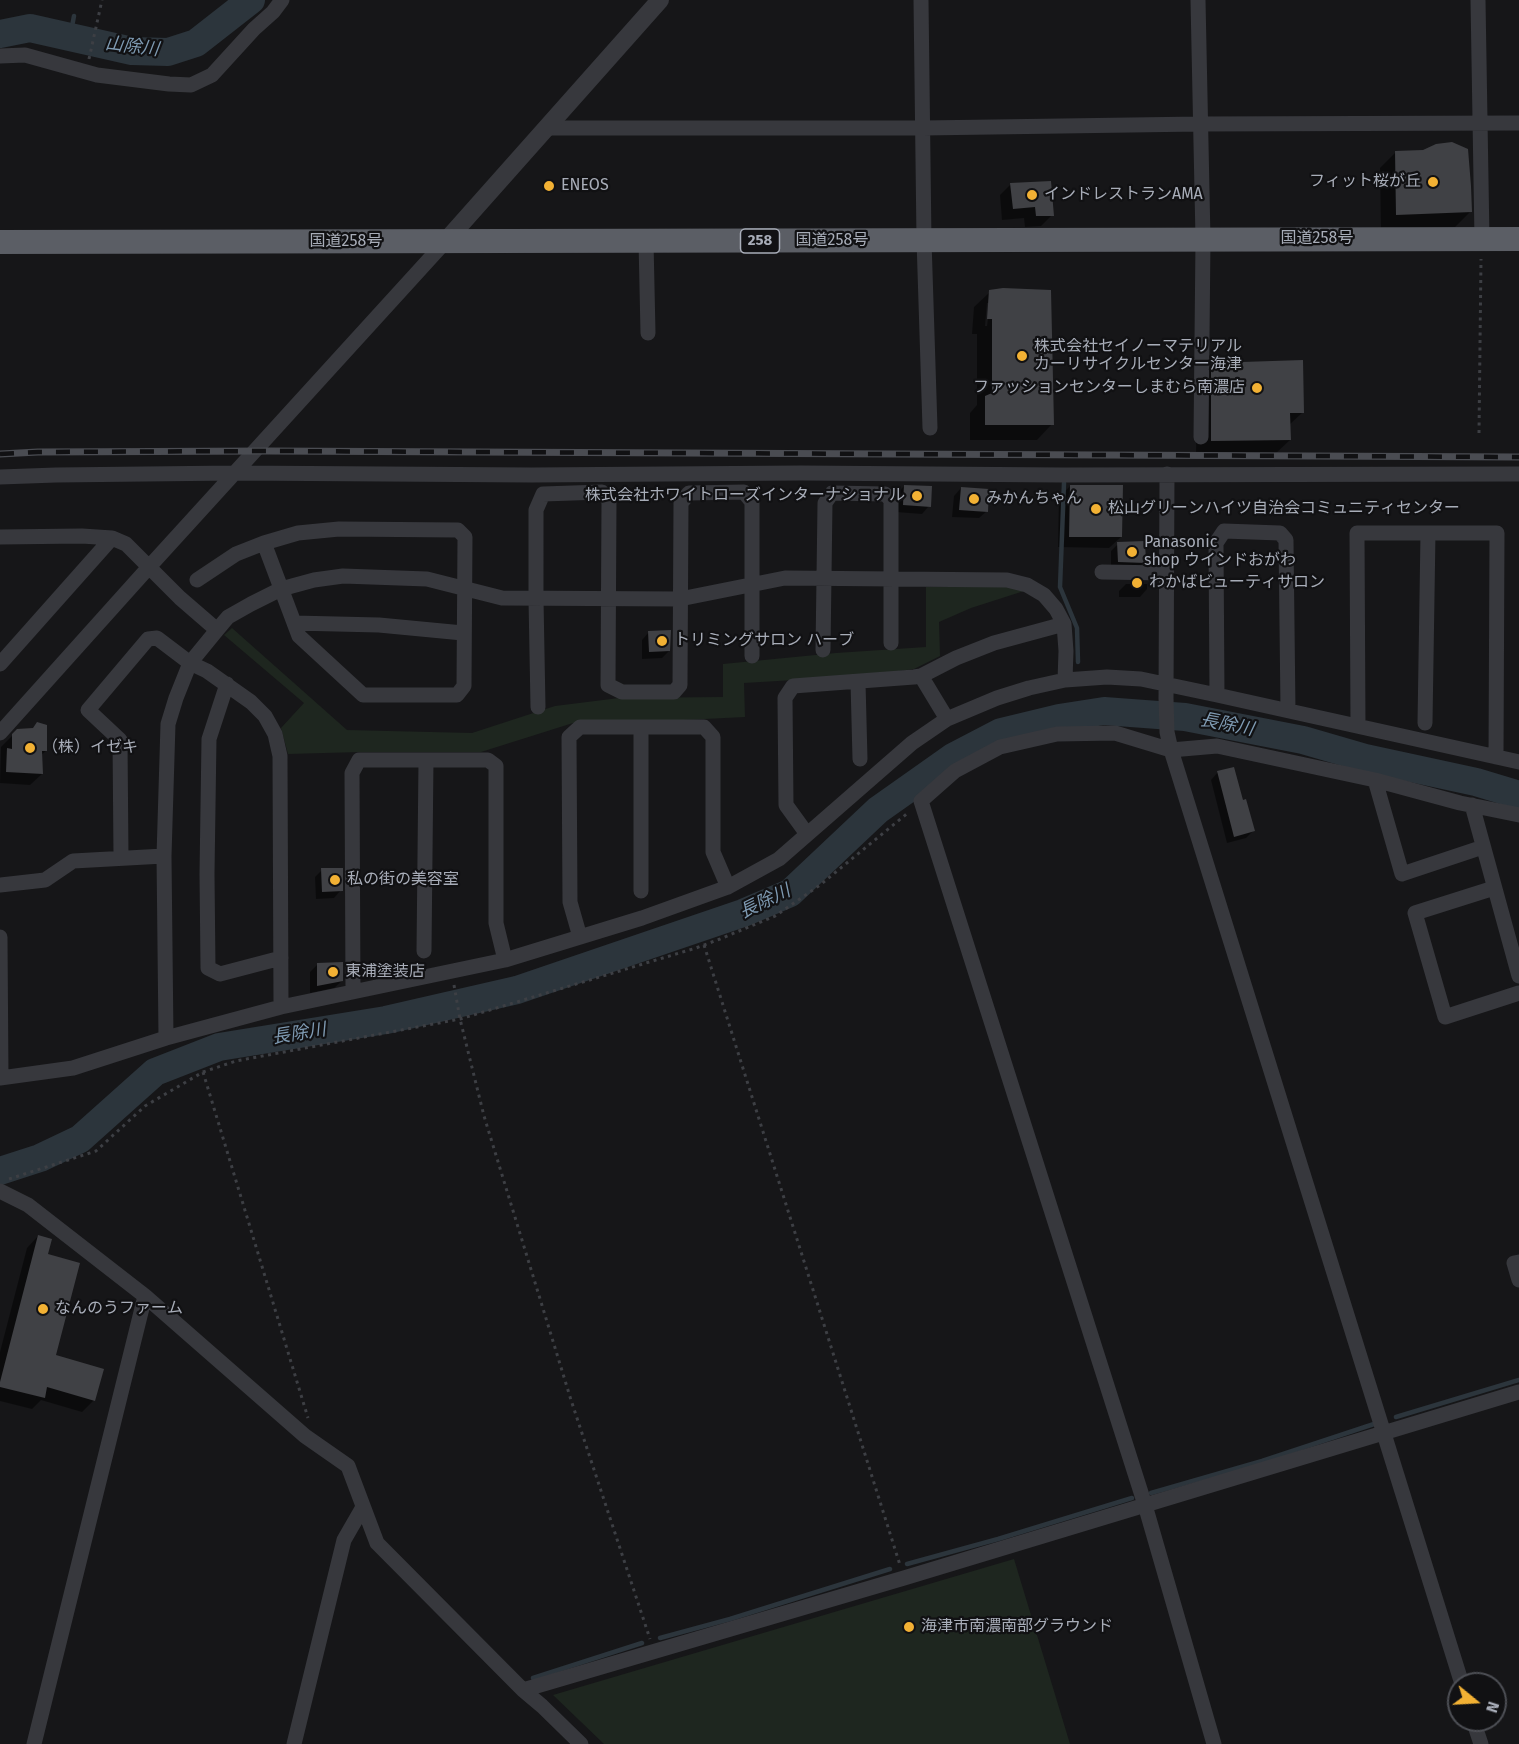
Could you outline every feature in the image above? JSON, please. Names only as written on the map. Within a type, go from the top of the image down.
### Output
[{"type":"highway","name":"国道258号","points":[[0,242],[1519,239]]},
{"type":"street","points":[[0,56],[25,55],[97,75],[191,85],[212,75],[282,0]]},
{"type":"street","points":[[0,733],[445,242],[660,0]]},
{"type":"street","points":[[921,0],[924,240],[930,428]]},
{"type":"street","points":[[1198,0],[1203,239],[1201,437]]},
{"type":"street","points":[[1478,0],[1482,239]]},
{"type":"street","points":[[546,128],[922,128],[1519,123]]},
{"type":"street","points":[[646,242],[648,333]]},
{"type":"street","points":[[0,477],[235,474],[1519,474]]},
{"type":"street","points":[[1167,474],[1166,691],[1167,732],[1171,750],[1458,1672]]},
{"type":"street","points":[[538,707],[536,510],[543,494],[602,492],[609,501],[608,685],[622,692],[674,692],[680,685],[681,503],[688,493],[744,492],[752,502],[752,656]]},
{"type":"street","points":[[823,650],[825,503],[832,493],[885,494],[891,500],[891,643]]},
{"type":"street","points":[[197,580],[236,554],[264,543],[298,533],[339,529],[458,530],[465,537],[464,686],[457,696],[363,696],[299,636],[264,543]]},
{"type":"street","points":[[1217,695],[1216,543],[1224,531],[1281,533],[1286,540],[1288,710]]},
{"type":"street","points":[[1358,726],[1357,533],[1497,533],[1496,757]]},
{"type":"street","points":[[1425,723],[1428,533]]},
{"type":"street","points":[[0,537],[82,536],[112,538],[126,544],[180,598],[217,630]]},
{"type":"street","points":[[0,664],[112,538]]},
{"type":"street","points":[[1102,572],[1166,573]]},
{"type":"street","points":[[166,1038],[164,856],[168,724],[190,663],[217,630],[228,618],[281,589],[314,579],[343,576],[427,579],[502,598],[680,599],[785,578],[1007,579],[1028,585],[1044,595],[1056,609],[1064,624],[1065,681]]},
{"type":"street","points":[[294,623],[379,625],[463,633]]},
{"type":"street","points":[[807,834],[786,805],[785,698],[793,686],[921,676],[956,658],[994,643],[1064,624]]},
{"type":"street","points":[[121,857],[120,740],[88,710],[148,639],[157,638],[190,663],[207,671],[251,702],[265,716],[275,734],[280,756],[281,1007]]},
{"type":"street","points":[[921,676],[947,719]]},
{"type":"street","points":[[0,937],[0,1078],[73,1068],[166,1038],[281,1007],[504,960],[642,918],[728,887],[778,859],[912,743],[947,719],[1029,687],[1107,676],[1141,679],[1166,691],[1217,695],[1519,762]]},
{"type":"street","points":[[858,682],[860,759]]},
{"type":"street","points":[[227,684],[209,739],[208,968],[220,974],[280,958]]},
{"type":"street","points":[[580,937],[570,902],[569,738],[580,727],[704,728],[713,737],[713,852],[728,887]]},
{"type":"street","points":[[641,729],[641,891]]},
{"type":"street","points":[[1214,1744],[1145,1505],[921,801],[955,771],[1000,747],[1057,734],[1115,733],[1171,750],[1217,746],[1375,780],[1519,815]]},
{"type":"street","points":[[353,991],[352,773],[359,760],[489,760],[496,766],[496,923],[504,960]]},
{"type":"street","points":[[424,951],[426,760]]},
{"type":"street","points":[[1375,780],[1402,874],[1483,848]]},
{"type":"street","points":[[1472,805],[1494,888],[1514,940],[1519,976]]},
{"type":"street","points":[[0,885],[45,880],[74,861],[164,856]]},
{"type":"street","points":[[1494,888],[1415,913],[1445,1017],[1519,993]]},
{"type":"street","points":[[0,1191],[28,1205],[146,1296],[315,1443],[348,1466],[376,1543],[523,1690],[581,1744]]},
{"type":"street","points":[[1519,1262],[1514,1263],[1519,1280]]},
{"type":"street","points":[[34,1744],[146,1296]]},
{"type":"street","points":[[523,1690],[904,1578],[1519,1392]]},
{"type":"street","points":[[294,1744],[344,1540],[363,1507]]},
{"type":"street","points":[[559,1744],[563,1727]]},
{"type":"path","points":[[86,72],[102,0]]},
{"type":"path","points":[[1479,433],[1482,239]]},
{"type":"path","points":[[0,1181],[96,1151],[145,1106],[203,1072],[236,1061],[460,1019],[704,945],[775,916],[820,885],[921,801]]},
{"type":"path","points":[[704,945],[904,1578]]},
{"type":"path","points":[[453,978],[460,1019],[490,1139],[571,1401],[654,1652]]},
{"type":"path","points":[[203,1072],[315,1443]]},
{"type":"shaded area","points":[[1005,586],[1024,591],[971,608],[939,622],[940,656],[914,669],[862,676],[744,683],[745,717],[603,724],[573,723],[481,752],[288,754],[281,728],[304,703],[224,635],[232,628],[347,730],[472,733],[555,706],[619,698],[723,697],[723,664],[926,647],[926,587]]},
{"type":"shaded area","name":"海津市南濃南部グラウンド","points":[[1014,1559],[1070,1744],[604,1744],[553,1695]]},
{"type":"building","name":"フィット桜が丘","points":[[1452,142],[1468,149],[1472,212],[1396,215],[1395,151],[1423,150],[1436,144]]},
{"type":"building","name":"インドレストランAMA","points":[[1051,181],[1054,216],[1036,216],[1035,207],[1013,209],[1010,183]]},
{"type":"building","name":"株式会社セイノーマテリアル カーリサイクルセンター海津","points":[[1003,288],[1051,290],[1054,425],[985,425],[985,396],[992,393],[992,319],[987,319],[989,290]]},
{"type":"building","name":"ファッションセンターしまむら南濃店","points":[[1303,360],[1304,413],[1290,413],[1291,440],[1211,441],[1211,363]]},
{"type":"building","name":"株式会社ホワイトローズインターナショナル","points":[[904,485],[932,486],[931,507],[903,505]]},
{"type":"building","name":"松山グリーンハイツ自治会コミュニティセンター","points":[[1070,485],[1123,485],[1122,537],[1069,537]]},
{"type":"building","name":"みかんちゃん","points":[[961,487],[989,489],[988,512],[959,510]]},
{"type":"building","name":"Panasonic shop ウインドおがわ","points":[[1145,541],[1146,563],[1118,562],[1117,542]]},
{"type":"building","name":"トリミングサロン ハーブ","points":[[671,630],[670,651],[649,652],[648,631]]},
{"type":"building","name":"（株）イゼキ","points":[[37,722],[47,725],[47,751],[42,751],[43,774],[6,772],[7,748],[12,749],[12,734],[17,729],[33,728]]},
{"type":"building","points":[[1234,767],[1255,831],[1234,837],[1217,771]]},
{"type":"building","name":"私の街の美容室","points":[[321,868],[343,868],[343,891],[322,892]]},
{"type":"building","name":"東浦塗装店","points":[[343,962],[343,981],[317,986],[317,963]]},
{"type":"building","name":"なんのうファーム","points":[[38,1235],[52,1239],[48,1254],[80,1263],[56,1355],[104,1369],[95,1401],[47,1387],[45,1398],[0,1387]]},
{"type":"waterway","name":"山除川","points":[[0,34],[30,28],[132,51],[168,52],[196,43],[251,0]]},
{"type":"waterway","points":[[70,37],[74,16]]},
{"type":"waterway","points":[[1064,483],[1060,587],[1077,628],[1078,662]]},
{"type":"waterway","points":[[1078,715],[1079,705]]},
{"type":"waterway","name":"長除川","points":[[0,1171],[40,1158],[80,1139],[155,1072],[219,1047],[386,1020],[517,990],[743,913],[790,893],[878,810],[953,757],[1001,732],[1059,718],[1104,711],[1185,717],[1303,740],[1365,758],[1476,782],[1519,795]]},
{"type":"waterway","points":[[1396,1417],[1519,1380]]},
{"type":"waterway","points":[[1151,1493],[1262,1461],[1374,1424]]},
{"type":"waterway","points":[[907,1564],[1132,1498]]},
{"type":"waterway","points":[[660,1638],[730,1619],[890,1569]]},
{"type":"waterway","points":[[533,1678],[642,1643]]},
{"type":"railway","points":[[0,454],[268,451],[1519,457]]},
{"type":"place","name":"フィット桜が丘","points":[[1433,182]]},
{"type":"place","name":"ENEOS","points":[[549,186]]},
{"type":"place","name":"インドレストランAMA","points":[[1032,195]]},
{"type":"place","name":"株式会社セイノーマテリアル カーリサイクルセンター海津","points":[[1022,356]]},
{"type":"place","name":"ファッションセンターしまむら南濃店","points":[[1257,388]]},
{"type":"place","name":"株式会社ホワイトローズインターナショナル","points":[[917,496]]},
{"type":"place","name":"みかんちゃん","points":[[974,499]]},
{"type":"place","name":"松山グリーンハイツ自治会コミュニティセンター","points":[[1096,509]]},
{"type":"place","name":"Panasonic shop ウインドおがわ","points":[[1132,552]]},
{"type":"place","name":"わかばビューティサロン","points":[[1137,583]]},
{"type":"place","name":"トリミングサロン ハーブ","points":[[662,641]]},
{"type":"place","name":"（株）イゼキ","points":[[30,748]]},
{"type":"place","name":"私の街の美容室","points":[[335,880]]},
{"type":"place","name":"東浦塗装店","points":[[333,972]]},
{"type":"place","name":"なんのうファーム","points":[[43,1309]]},
{"type":"place","name":"海津市南濃南部グラウンド","points":[[909,1627]]}]
